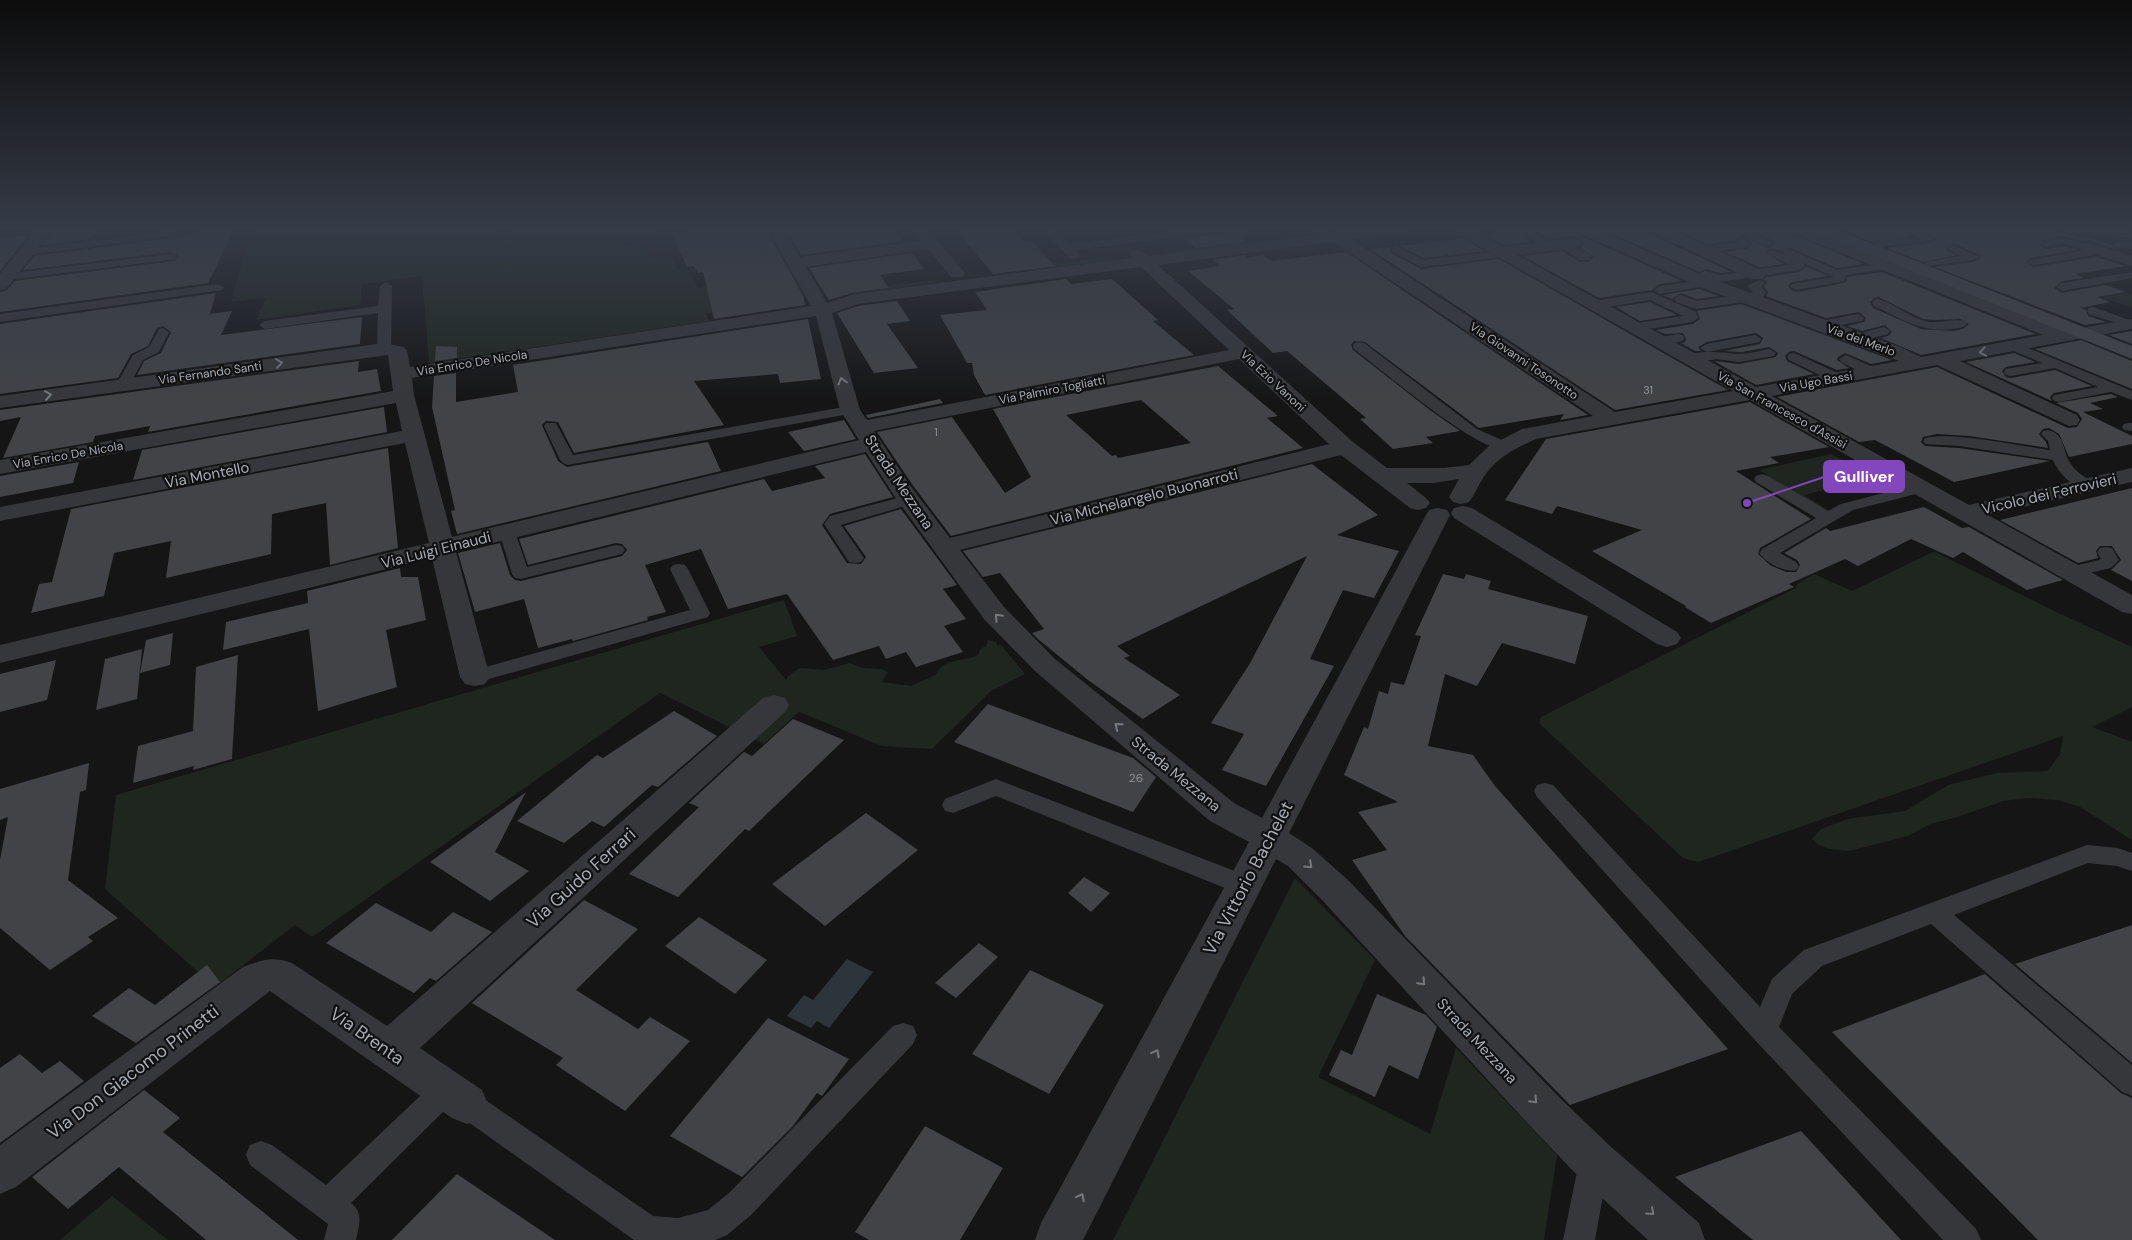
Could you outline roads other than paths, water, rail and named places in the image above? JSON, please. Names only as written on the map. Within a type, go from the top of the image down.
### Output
[{"type":"main road","points":[[1959,286],[2072,332],[2132,353]]},
{"type":"street","name":"Strada Mezzana","points":[[818,286],[827,295],[826,319],[861,427],[909,500],[994,613],[1045,665],[1222,812],[1269,837],[1300,857],[1335,890],[1548,1115],[1594,1161],[1682,1240]]},
{"type":"street","points":[[827,295],[881,286]]},
{"type":"street","points":[[827,295],[855,299],[942,286]]},
{"type":"street","name":"Via Ezio Vanoni","points":[[1172,286],[1345,447],[1381,474],[1443,504],[1667,638]]},
{"type":"street","name":"Via Giovanni Tosonotto","points":[[1411,286],[1612,419]]},
{"type":"street","name":"Via San Francesco d'Assisi","points":[[1561,286],[1677,348],[1753,393],[2132,606]]},
{"type":"street","name":"Via del Merlo","points":[[1713,286],[1858,338],[1919,363]]},
{"type":"street","points":[[1942,286],[2072,332]]},
{"type":"street","points":[[1975,286],[2072,332]]},
{"type":"street","name":"Via Enrico De Nicola","points":[[0,467],[827,295]]},
{"type":"street","name":"Via Ugo Bassi","points":[[1503,446],[1530,434],[2014,346],[2072,332],[2131,325]]},
{"type":"street","points":[[384,349],[397,350],[414,435],[475,677]]},
{"type":"street","name":"Via Fernando Santi","points":[[0,402],[384,349]]},
{"type":"street","name":"Via Palmiro Togliatti","points":[[861,427],[1243,352]]},
{"type":"street","points":[[1939,360],[2069,420]]},
{"type":"street","name":"Via Luigi Einaudi","points":[[0,654],[507,532],[861,427]]},
{"type":"street","name":"Via Montello","points":[[0,514],[414,435]]},
{"type":"street","name":"Via Vittorio Bachelet","points":[[1058,1240],[1443,504],[1473,467],[1503,446]]},
{"type":"street","name":"Via Michelangelo Buonarroti","points":[[944,547],[1345,447]]},
{"type":"street","name":"Via Vittorio Bachelet","points":[[1381,474],[1426,478],[1440,477],[1473,467]]},
{"type":"street","name":"Vicolo dei Ferrovieri","points":[[1966,513],[2132,474]]},
{"type":"street","name":"Via Guido Ferrari","points":[[388,1051],[774,705]]},
{"type":"street","name":"Via Brenta","points":[[267,974],[278,974],[456,1097]]},
{"type":"street","name":"Via Don Giacomo Prinetti","points":[[0,1172],[257,979],[267,974]]},
{"type":"lane","points":[[384,349],[386,286]]},
{"type":"lane","points":[[1647,286],[1662,290],[1694,286]]},
{"type":"lane","points":[[1680,299],[1696,305],[1743,298],[1759,294],[1760,292],[1753,286]]},
{"type":"lane","points":[[2062,287],[2069,286]]},
{"type":"lane","points":[[0,318],[218,288]]},
{"type":"lane","points":[[1590,302],[1623,293]]},
{"type":"lane","points":[[1590,302],[1651,296],[1692,315],[1692,318],[1635,327]]},
{"type":"lane","points":[[1878,303],[1894,312],[1930,326],[1961,324]]},
{"type":"lane","points":[[265,325],[384,309]]},
{"type":"lane","points":[[2093,311],[2131,325]]},
{"type":"lane","points":[[1821,325],[1858,318]]},
{"type":"lane","points":[[1858,338],[1884,331]]},
{"type":"lane","points":[[123,385],[138,358],[154,349],[164,332]]},
{"type":"lane","points":[[1677,348],[1755,340]]},
{"type":"lane","points":[[1359,346],[1472,432],[1503,446]]},
{"type":"lane","points":[[2014,346],[2132,396]]},
{"type":"lane","points":[[1677,348],[1739,358],[1769,353]]},
{"type":"lane","points":[[1794,356],[1837,378]]},
{"type":"lane","points":[[1846,359],[1872,372]]},
{"type":"lane","points":[[2011,372],[2057,364]]},
{"type":"lane","points":[[2059,398],[2112,388]]},
{"type":"lane","points":[[551,426],[568,460],[861,427]]},
{"type":"lane","points":[[2048,434],[2056,441],[2059,456],[2064,467],[2074,478],[2086,485]]},
{"type":"lane","points":[[1930,441],[1960,442],[2059,456]]},
{"type":"lane","points":[[1762,479],[1813,511],[1829,518]]},
{"type":"lane","points":[[1790,566],[1768,553],[1848,506],[1922,488]]},
{"type":"lane","points":[[855,558],[832,524],[836,520],[909,500]]},
{"type":"lane","points":[[507,532],[521,574],[616,550]]},
{"type":"lane","points":[[2072,572],[2105,564],[2110,560],[2106,552]]},
{"type":"lane","points":[[475,677],[701,613],[679,569]]},
{"type":"lane","points":[[953,805],[996,788],[1244,885]]},
{"type":"lane","points":[[1545,791],[1764,1030],[1965,1240]]},
{"type":"lane","points":[[1764,1030],[1781,987],[1813,958],[2087,854],[2118,857],[2132,862]]},
{"type":"lane","points":[[1934,912],[2132,1083]]},
{"type":"lane","points":[[327,1205],[456,1097],[648,1230],[678,1234],[716,1224],[740,1204],[903,1035]]},
{"type":"lane","points":[[261,1155],[345,1218],[340,1240]]},
{"type":"lane","points":[[1580,1240],[1594,1161]]},
{"type":"place","name":"Gulliver","points":[[1747,503]]}]
